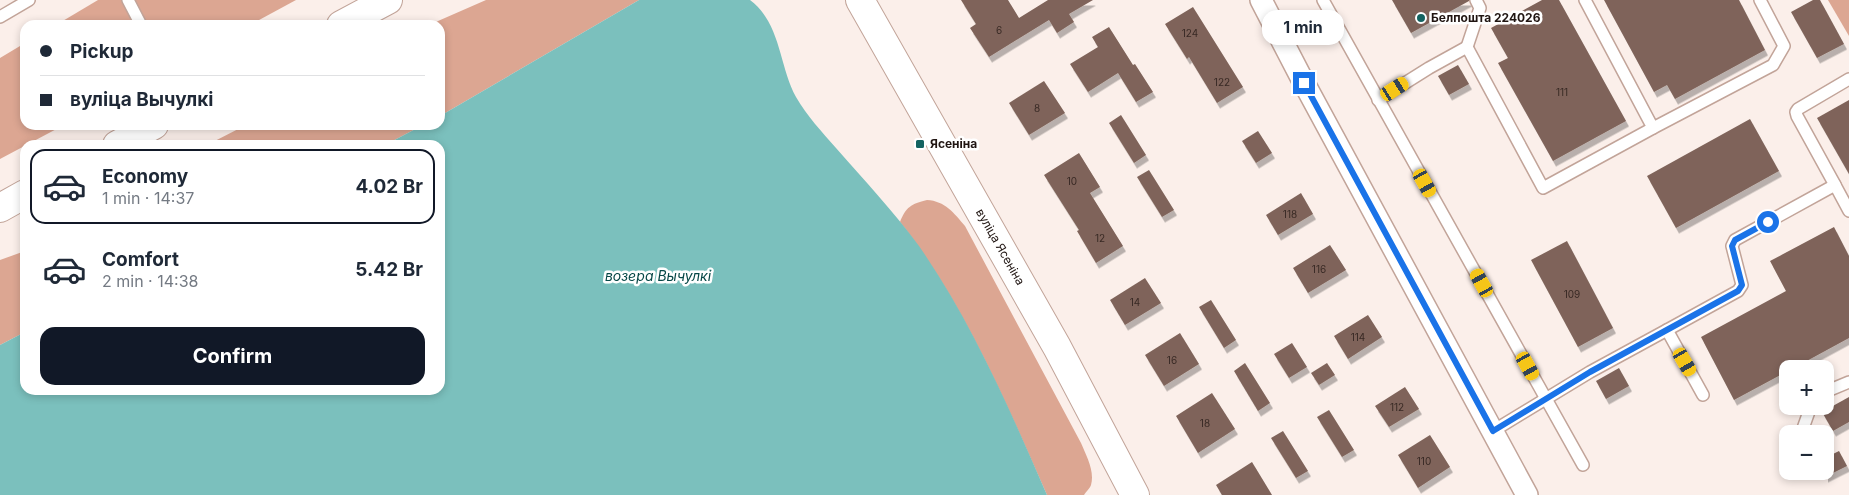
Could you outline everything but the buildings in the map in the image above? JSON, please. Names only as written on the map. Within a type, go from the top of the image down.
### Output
[{"type":"street","points":[[351,20],[388,0]]},
{"type":"street","name":"вуліца Ясеніна","points":[[860,0],[1056,347],[1135,495]]},
{"type":"street","points":[[1261,0],[1308,92],[1527,495]]},
{"type":"street","points":[[126,140],[145,130]]},
{"type":"street","points":[[0,208],[20,197]]},
{"type":"lane","points":[[0,18],[29,0]]},
{"type":"lane","points":[[128,0],[138,20]]},
{"type":"lane","points":[[1323,0],[1583,465]]},
{"type":"lane","points":[[1378,100],[1467,47],[1480,8],[1476,0]]},
{"type":"lane","points":[[1585,0],[1652,128]]},
{"type":"lane","points":[[1467,47],[1543,188],[1652,128],[1773,65],[1784,46],[1760,0]]},
{"type":"lane","points":[[1849,79],[1798,108],[1796,112],[1796,116],[1849,211]]},
{"type":"lane","points":[[1493,431],[1590,372],[1738,291],[1742,285],[1732,246],[1735,240],[1835,185]]},
{"type":"lane","points":[[1667,330],[1703,395]]},
{"type":"lane","points":[[1834,388],[1849,382]]},
{"type":"shaded area","points":[[98,0],[296,0],[259,20],[64,20]]},
{"type":"shaded area","points":[[486,0],[639,0],[445,113],[445,20],[440,20]]},
{"type":"shaded area","points":[[1828,0],[1849,0],[1849,36]]},
{"type":"shaded area","points":[[20,46],[20,130],[55,130],[36,140],[20,140],[20,148],[0,159],[0,58]]},
{"type":"shaded area","points":[[236,130],[414,130],[394,140],[217,140]]},
{"type":"shaded area","points":[[927,200],[944,205],[965,226],[1081,443],[1092,474],[1091,485],[1084,495],[1047,495],[999,389],[964,319],[923,253],[900,222],[904,213],[910,207]]},
{"type":"shaded area","points":[[20,253],[20,335],[0,345],[0,260]]},
{"type":"water","name":"возера Вычулкі","points":[[639,0],[750,0],[768,20],[774,33],[790,85],[800,104],[820,130],[909,233],[956,305],[989,367],[1047,495],[0,495],[0,345],[20,335],[20,395],[445,395],[445,140],[394,140],[414,130],[445,130],[445,113]]},
{"type":"place","name":"Белпошта 224026","points":[[1421,18]]},
{"type":"place","name":"Ясеніна","points":[[920,144]]},
{"type":"route","points":[[1304,83],[1493,431],[1590,372],[1738,291],[1742,285],[1732,246],[1735,240],[1768,222]]}]
